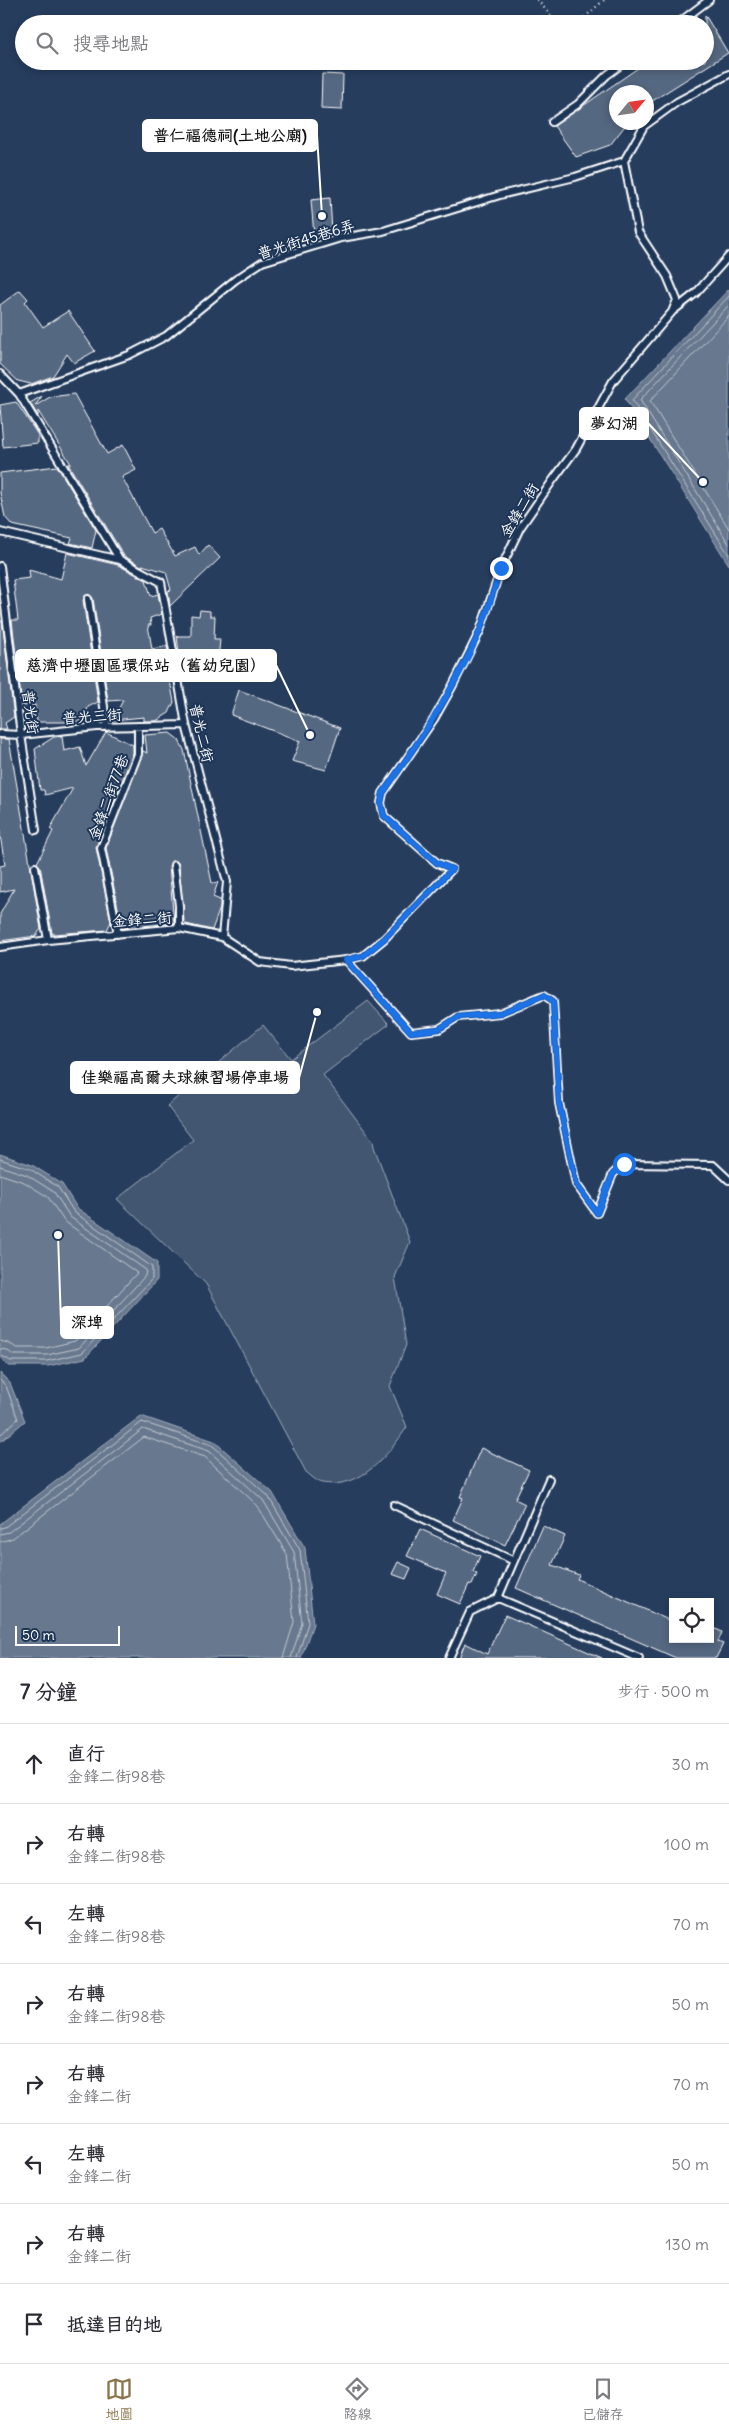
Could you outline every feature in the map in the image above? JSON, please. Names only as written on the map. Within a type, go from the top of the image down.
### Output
[{"type":"lane","points":[[689,15],[709,0]]},
{"type":"lane","points":[[552,122],[578,104],[614,70]]},
{"type":"lane","points":[[672,312],[677,300],[667,276],[638,232],[624,161],[644,126],[677,102],[729,74]]},
{"type":"lane","name":"普光街45巷6弄","points":[[19,394],[129,355],[166,336],[235,280],[262,262],[341,238],[383,232],[500,195],[574,177],[624,161]]},
{"type":"lane","points":[[672,312],[696,294],[729,256]]},
{"type":"lane","name":"金鋒二街","points":[[0,947],[48,940],[180,928],[222,937],[260,962],[291,966],[346,960],[363,956],[384,939],[452,869],[437,863],[384,816],[381,803],[383,793],[434,720],[452,687],[480,631],[501,568],[520,528],[552,480],[576,449],[613,381],[672,312]]},
{"type":"lane","points":[[0,374],[19,394],[120,560]]},
{"type":"lane","name":"普光二街","points":[[0,532],[120,560],[161,582],[186,725],[227,882],[222,937]]},
{"type":"lane","name":"普光街","points":[[0,566],[21,735],[36,830]]},
{"type":"lane","points":[[88,599],[107,727]]},
{"type":"lane","name":"普光三街","points":[[0,734],[21,735],[107,727],[186,725]]},
{"type":"lane","name":"金鋒二街77巷","points":[[118,934],[101,848],[138,754],[138,726]]},
{"type":"lane","points":[[174,865],[180,928]]},
{"type":"lane","points":[[35,867],[48,940]]},
{"type":"lane","points":[[346,960],[411,1032],[439,1029],[458,1017],[500,1013],[544,995],[553,1001],[559,1103],[576,1184],[597,1213],[613,1174],[624,1164],[712,1165],[729,1180]]},
{"type":"lane","points":[[449,1658],[470,1612],[498,1598],[549,1479]]},
{"type":"lane","points":[[394,1505],[514,1561]]},
{"type":"lane","points":[[498,1598],[639,1658]]},
{"type":"path","points":[[537,0],[551,15]]},
{"type":"path","points":[[587,15],[604,0]]},
{"type":"shaded area","points":[[368,1001],[389,1024],[323,1075],[373,1141],[410,1242],[395,1277],[406,1345],[390,1386],[407,1427],[383,1458],[362,1475],[350,1481],[337,1484],[323,1483],[306,1472],[206,1284],[117,1199],[193,1140],[167,1106],[263,1025],[291,1059]]},
{"type":"water","points":[[729,289],[729,565],[625,399]]},
{"type":"water","points":[[0,1154],[32,1165],[62,1184],[77,1208],[157,1263],[157,1280],[85,1358],[48,1366],[8,1366],[0,1358]]},
{"type":"water","points":[[0,1373],[10,1383],[25,1421],[0,1442]]},
{"type":"water","points":[[141,1416],[214,1441],[272,1492],[305,1548],[313,1624],[301,1658],[0,1658],[0,1524]]},
{"type":"building","points":[[714,30],[728,53],[714,62]]},
{"type":"building","points":[[635,70],[701,70],[654,100],[654,85],[613,85]]},
{"type":"building","points":[[322,74],[343,75],[342,110],[321,109]]},
{"type":"building","points":[[609,88],[609,130],[622,130],[610,145],[576,157],[554,126]]},
{"type":"building","points":[[330,198],[332,233],[314,235],[311,200]]},
{"type":"building","points":[[20,290],[28,299],[25,302],[43,327],[68,311],[95,351],[74,363],[67,354],[53,376],[31,384],[18,381],[0,364],[0,305]]},
{"type":"building","points":[[74,394],[107,454],[123,445],[136,470],[122,477],[152,533],[159,529],[175,556],[195,547],[199,555],[208,545],[220,558],[170,606],[168,591],[171,590],[166,572],[142,565],[143,567],[124,556],[68,464],[71,464],[38,411],[38,416],[30,403],[42,396],[35,406],[50,397]]},
{"type":"building","points":[[16,402],[38,435],[38,443],[3,447],[0,405]]},
{"type":"building","points":[[57,466],[96,530],[92,548],[70,543],[72,538],[12,525],[5,517],[0,493],[0,473]]},
{"type":"building","points":[[67,553],[118,565],[146,580],[151,596],[158,594],[162,614],[150,618],[151,625],[148,625],[152,649],[167,646],[171,670],[168,670],[174,702],[169,713],[156,721],[144,721],[144,717],[113,720],[123,700],[108,701],[93,598],[88,594],[83,600],[98,702],[88,707],[84,720],[73,722],[37,722],[35,705],[22,706],[12,620],[18,620],[13,580],[30,578],[29,570],[61,579]]},
{"type":"building","points":[[200,610],[210,611],[210,616],[215,616],[214,639],[220,639],[217,671],[181,670],[177,636],[191,636],[191,615],[199,616]]},
{"type":"building","points":[[0,621],[2,621],[14,717],[5,723],[7,729],[0,729]]},
{"type":"building","points":[[239,690],[340,728],[326,770],[292,761],[300,741],[231,715]]},
{"type":"building","points":[[106,732],[133,745],[133,753],[96,847],[111,922],[107,930],[54,934],[52,933],[40,866],[37,863],[53,831],[50,829],[73,788],[45,795],[44,790],[40,790],[35,749],[54,737],[62,736],[64,751],[80,747],[86,766]]},
{"type":"building","points":[[170,733],[179,740],[184,750],[212,883],[218,882],[213,897],[220,900],[220,908],[212,930],[186,924],[184,921],[179,864],[174,860],[169,866],[174,923],[122,928],[106,848],[143,751],[147,753],[145,735]]},
{"type":"building","points":[[0,739],[9,739],[41,929],[36,936],[0,941],[0,914],[14,889],[0,892],[0,866],[5,865],[0,835]]},
{"type":"building","points":[[481,1448],[529,1470],[515,1499],[525,1504],[505,1545],[453,1520],[463,1498],[460,1497]]},
{"type":"building","points":[[543,1526],[565,1536],[552,1565],[579,1575],[577,1579],[669,1620],[669,1643],[714,1643],[714,1628],[722,1632],[718,1642],[723,1644],[716,1658],[676,1658],[516,1588]]},
{"type":"building","points":[[420,1529],[480,1556],[473,1572],[477,1574],[472,1585],[469,1584],[460,1604],[437,1594],[446,1573],[407,1556]]},
{"type":"building","points":[[398,1562],[411,1568],[406,1579],[392,1574]]},
{"type":"building","points":[[505,1615],[602,1658],[459,1658],[465,1643],[487,1654]]},
{"type":"place","name":"普仁福德祠(土地公廟)","points":[[322,216]]},
{"type":"place","name":"夢幻湖","points":[[703,482]]},
{"type":"place","name":"慈濟中壢園區環保站（舊幼兒園）","points":[[310,735]]},
{"type":"place","name":"佳樂福高爾夫球練習場停車場","points":[[317,1012]]},
{"type":"place","name":"深埤","points":[[58,1235]]},
{"type":"route","points":[[501,568],[480,631],[452,687],[434,720],[383,793],[381,803],[384,816],[437,863],[452,869],[426,898],[384,939],[363,956],[346,960],[411,1032],[439,1029],[458,1017],[500,1013],[544,995],[553,1001],[559,1103],[576,1184],[597,1213],[613,1174],[624,1164]]}]
